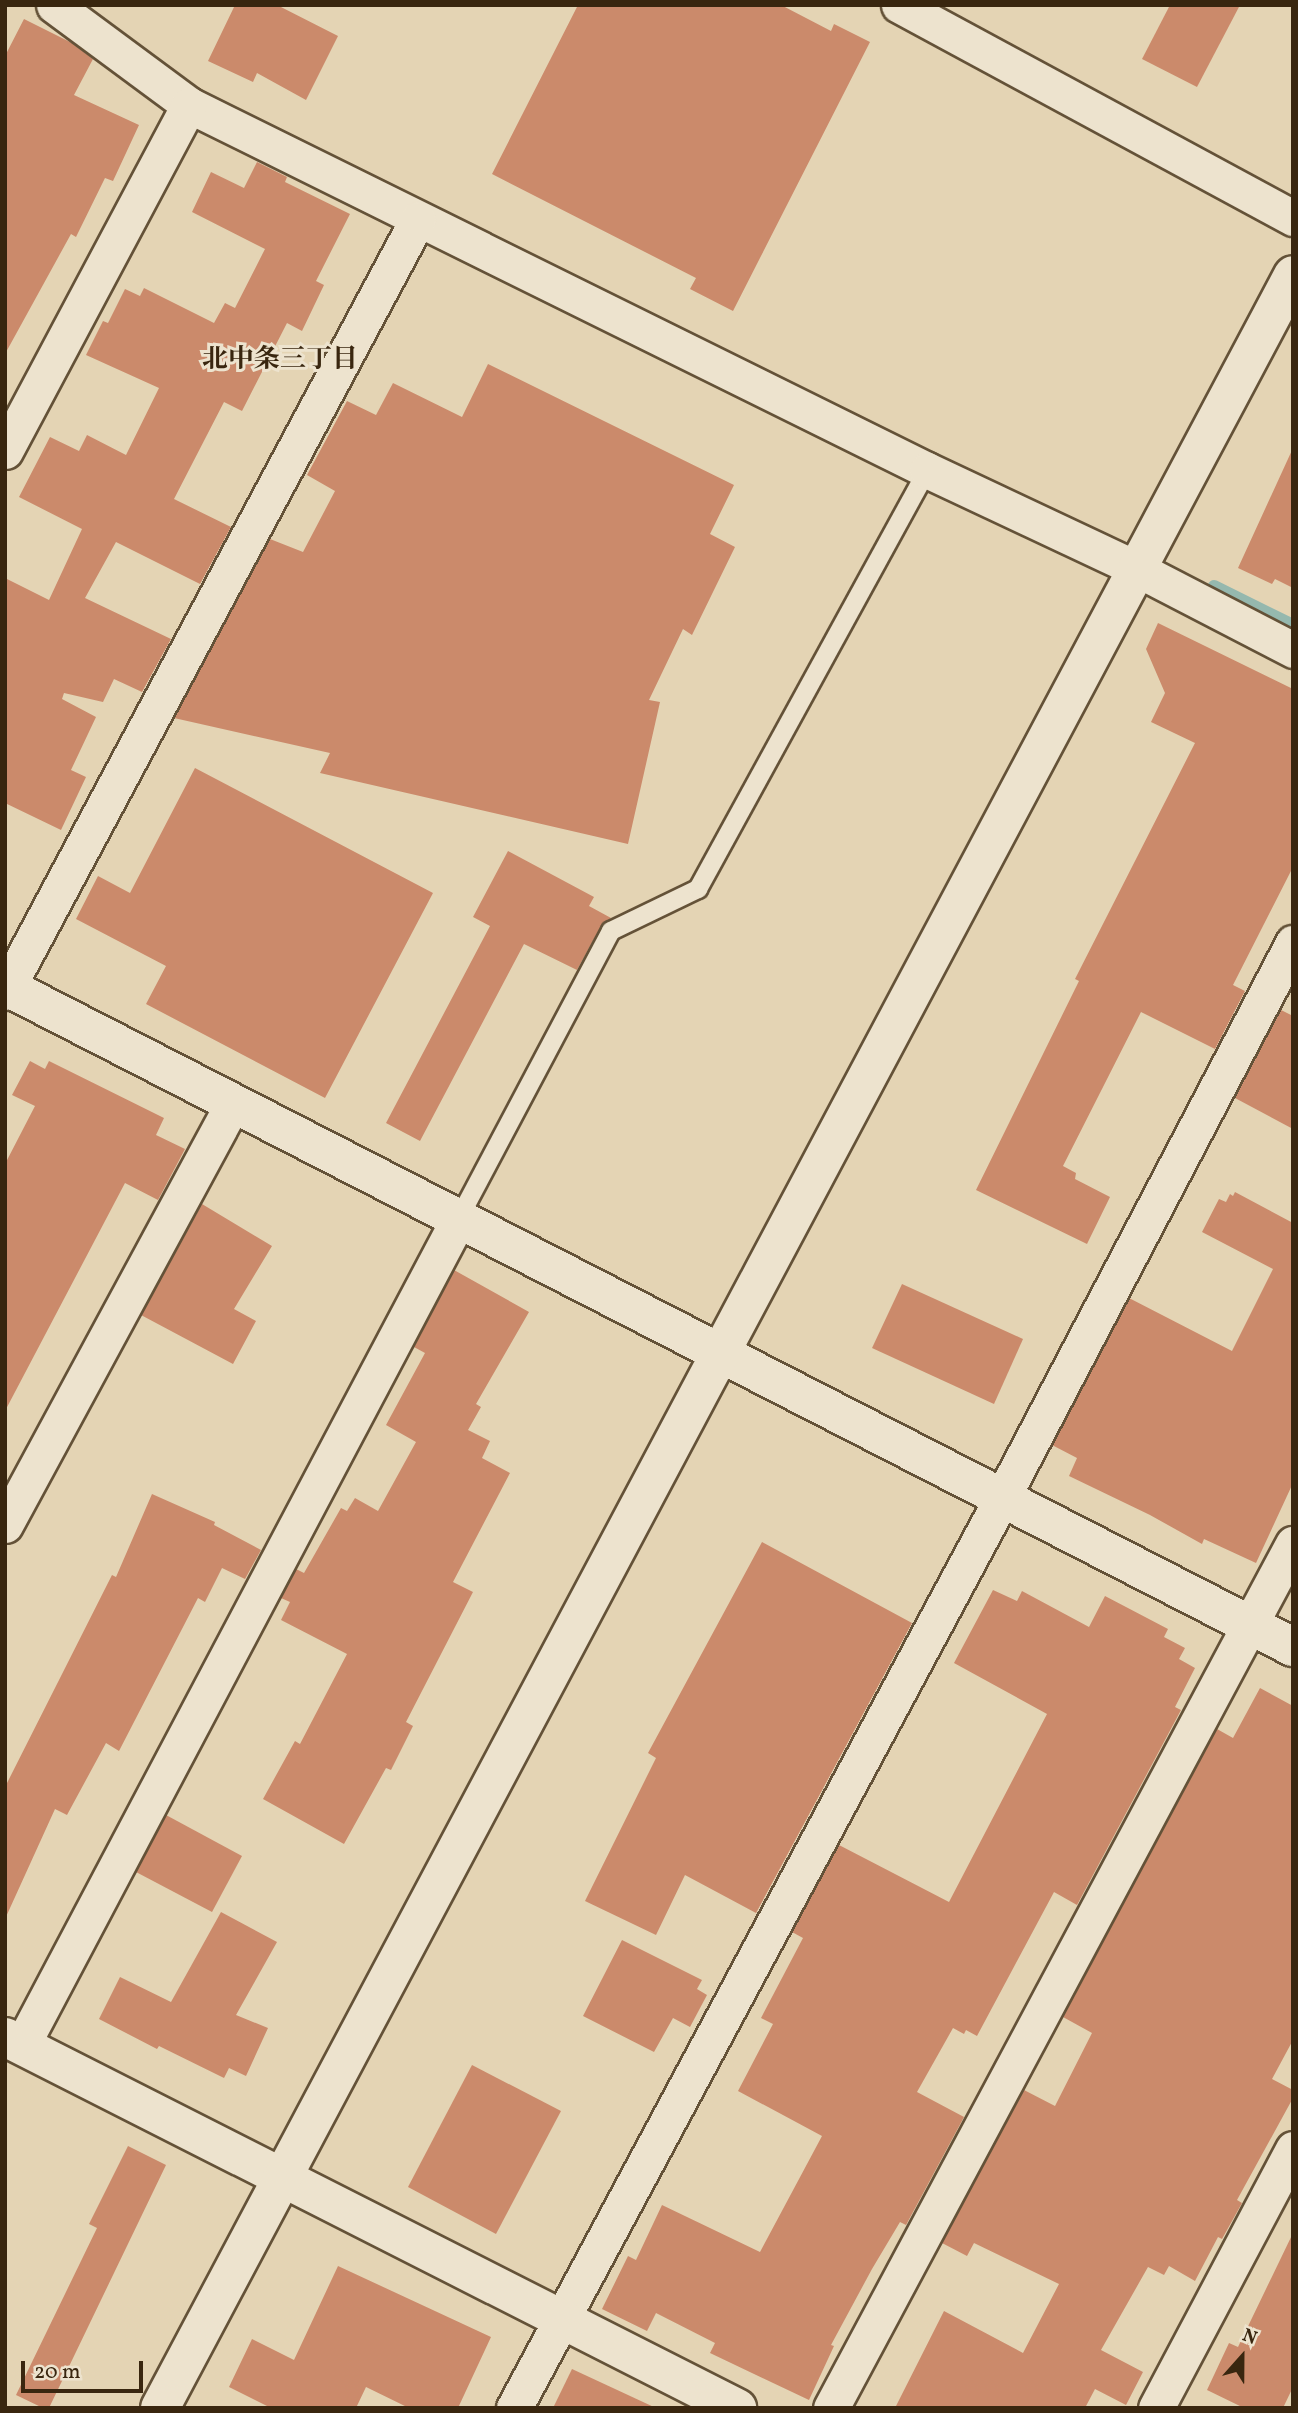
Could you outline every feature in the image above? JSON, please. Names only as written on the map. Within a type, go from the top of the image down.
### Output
[{"type":"street","points":[[54,5],[189,105],[927,470],[1137,569],[1293,650]]},
{"type":"street","points":[[899,5],[1293,218]]},
{"type":"street","points":[[5,451],[189,105]]},
{"type":"street","points":[[418,219],[6,988],[1293,1647]]},
{"type":"street","points":[[160,2408],[1293,275]]},
{"type":"street","points":[[514,2408],[1002,1498],[1293,943]]},
{"type":"street","points":[[5,1525],[233,1103]]},
{"type":"street","points":[[458,1220],[13,2041],[284,2176],[737,2408]]},
{"type":"street","points":[[831,2408],[1293,1544]]},
{"type":"street","points":[[1156,2408],[1293,2149]]},
{"type":"lane","points":[[458,1220],[611,931],[698,889],[927,470]]},
{"type":"building","points":[[235,5],[277,5],[338,36],[306,100],[257,73],[253,82],[208,61]]},
{"type":"building","points":[[578,5],[781,5],[831,31],[834,24],[870,42],[733,311],[690,289],[696,278],[492,174]]},
{"type":"building","points":[[1170,5],[1240,5],[1197,87],[1142,59]]},
{"type":"building","points":[[24,19],[72,43],[93,59],[74,95],[139,125],[113,181],[105,178],[76,237],[71,234],[5,354],[5,56]]},
{"type":"building","points":[[257,162],[287,177],[285,182],[350,214],[316,281],[324,285],[302,331],[287,323],[242,411],[224,402],[174,499],[231,527],[200,584],[116,542],[85,598],[171,639],[142,692],[114,679],[103,702],[64,693],[62,699],[96,717],[71,770],[86,777],[61,830],[5,803],[5,578],[49,600],[82,529],[19,497],[50,437],[79,451],[87,435],[126,455],[159,388],[86,355],[103,321],[108,323],[125,289],[140,296],[144,288],[214,323],[225,303],[235,308],[265,249],[192,212],[211,172],[244,188]]},
{"type":"building","points":[[488,364],[734,485],[710,534],[735,547],[692,635],[683,629],[649,700],[660,702],[628,844],[320,773],[330,753],[174,718],[270,539],[303,552],[335,491],[307,475],[347,401],[376,415],[393,383],[462,417]]},
{"type":"building","points":[[1293,448],[1293,588],[1275,579],[1272,584],[1238,568]]},
{"type":"building","points":[[1158,623],[1293,689],[1293,867],[1233,985],[1245,991],[1215,1049],[1141,1012],[1063,1166],[1076,1173],[1075,1179],[1110,1197],[1087,1244],[976,1190],[1079,981],[1075,979],[1195,743],[1151,722],[1165,693],[1146,649]]},
{"type":"building","points":[[195,768],[433,893],[325,1098],[146,1004],[166,966],[76,919],[98,876],[130,893]]},
{"type":"building","points":[[508,851],[594,897],[589,906],[611,918],[601,926],[577,970],[524,944],[420,1141],[386,1123],[490,926],[473,917]]},
{"type":"building","points":[[1281,1010],[1293,1016],[1293,1129],[1235,1098]]},
{"type":"building","points":[[30,1061],[45,1069],[49,1061],[164,1118],[156,1135],[185,1149],[158,1200],[125,1183],[5,1411],[5,1164],[35,1106],[12,1095]]},
{"type":"building","points":[[1235,1192],[1293,1223],[1293,1483],[1256,1563],[1204,1539],[1202,1544],[1150,1515],[1069,1476],[1077,1458],[1052,1445],[1129,1298],[1232,1351],[1273,1269],[1202,1232],[1219,1199],[1226,1202],[1230,1194],[1233,1196]]},
{"type":"building","points":[[202,1204],[272,1246],[234,1309],[256,1321],[233,1364],[141,1315]]},
{"type":"building","points":[[454,1270],[529,1312],[476,1404],[481,1407],[468,1430],[490,1441],[482,1458],[510,1473],[453,1582],[473,1592],[406,1722],[413,1726],[391,1770],[386,1768],[344,1844],[263,1799],[295,1741],[300,1744],[347,1654],[281,1620],[290,1602],[281,1598],[296,1569],[304,1573],[341,1508],[347,1511],[355,1498],[378,1511],[416,1442],[386,1425],[425,1353],[414,1347]]},
{"type":"building","points":[[902,1284],[1023,1339],[994,1404],[872,1348]]},
{"type":"building","points":[[152,1494],[215,1522],[214,1525],[261,1550],[245,1579],[222,1568],[205,1602],[198,1598],[119,1751],[106,1743],[67,1815],[55,1809],[5,1919],[5,1787],[112,1575],[116,1577]]},
{"type":"building","points":[[762,1542],[912,1623],[756,1913],[685,1875],[656,1935],[585,1901],[656,1758],[648,1753]]},
{"type":"building","points":[[993,1590],[1017,1601],[1022,1591],[1089,1627],[1105,1596],[1168,1629],[1164,1637],[1185,1648],[1179,1659],[1195,1668],[1175,1707],[1181,1710],[1077,1905],[1054,1892],[977,2036],[966,2030],[964,2034],[953,2028],[917,2092],[964,2117],[906,2225],[900,2222],[872,2269],[831,2345],[834,2346],[809,2400],[710,2353],[715,2343],[656,2313],[647,2331],[602,2309],[628,2256],[636,2260],[662,2205],[760,2252],[822,2136],[738,2091],[773,2024],[761,2018],[803,1938],[792,1932],[839,1845],[949,1902],[1047,1714],[954,1663]]},
{"type":"building","points":[[1260,1688],[1293,1706],[1293,2040],[1272,2079],[1293,2090],[1293,2098],[1237,2200],[1242,2203],[1222,2239],[1218,2237],[1195,2281],[1169,2266],[1164,2275],[1148,2267],[1101,2350],[1143,2372],[1126,2405],[1095,2389],[1085,2408],[895,2408],[944,2311],[1023,2353],[1059,2284],[974,2243],[967,2256],[942,2243],[1024,2090],[1055,2106],[1092,2033],[1063,2017],[1217,1729],[1233,1738]]},
{"type":"building","points":[[166,1815],[242,1856],[212,1912],[136,1872]]},
{"type":"building","points":[[221,1912],[277,1942],[236,2015],[268,2028],[246,2076],[229,2068],[224,2078],[159,2046],[157,2049],[99,2019],[120,1977],[171,2002]]},
{"type":"building","points":[[622,1940],[702,1980],[697,1989],[707,1995],[690,2027],[673,2018],[654,2052],[583,2016]]},
{"type":"building","points":[[472,2065],[561,2111],[496,2234],[408,2187]]},
{"type":"building","points":[[128,2146],[166,2165],[49,2408],[43,2408],[16,2395],[97,2228],[89,2224]]},
{"type":"building","points":[[1293,2233],[1293,2387],[1283,2408],[1244,2408],[1207,2390],[1229,2343],[1238,2347]]},
{"type":"building","points":[[338,2266],[491,2337],[458,2408],[409,2408],[366,2387],[356,2408],[271,2408],[229,2387],[252,2339],[294,2360]]},
{"type":"building","points":[[572,2369],[656,2408],[553,2408]]},
{"type":"waterway","points":[[1214,586],[1293,625]]},
{"type":"district","name":"北中条三丁目","points":[[280,361]]}]
